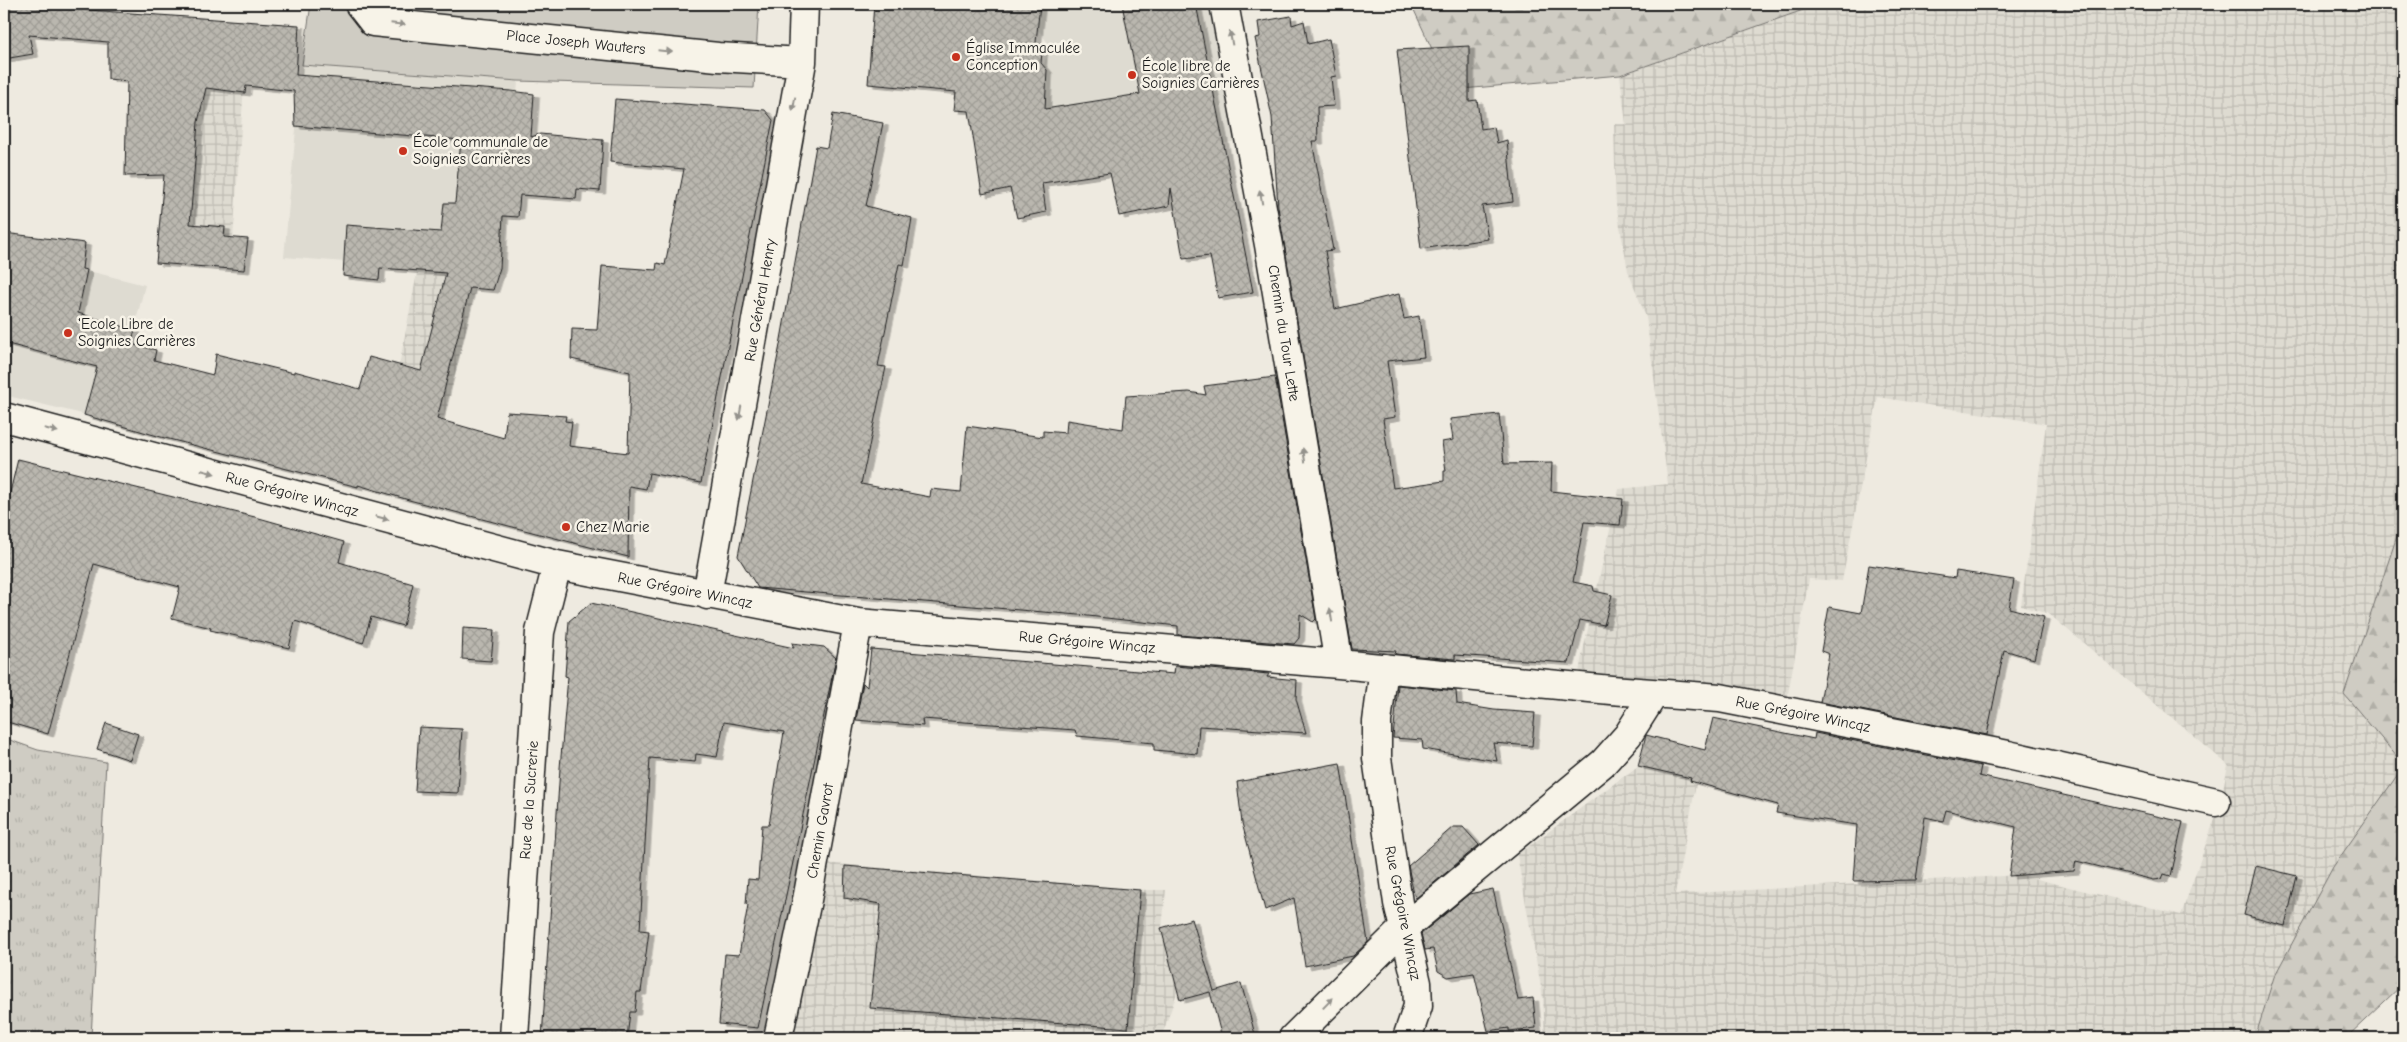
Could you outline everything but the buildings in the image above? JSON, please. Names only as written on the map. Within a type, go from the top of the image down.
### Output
[{"type":"street","name":"Place Joseph Wauters","points":[[358,4],[373,22],[718,57],[802,62]]},
{"type":"street","name":"Rue Général Henry","points":[[707,595],[802,62],[804,4]]},
{"type":"street","name":"Chemin du Tour Lette","points":[[1224,4],[1269,245],[1338,664]]},
{"type":"street","name":"Rue Grégoire Wincqz","points":[[4,417],[557,565],[858,623],[1384,668],[1654,694],[1720,698],[2008,755],[2216,802]]},
{"type":"street","name":"Rue de la Sucrerie","points":[[514,1038],[540,632],[557,565]]},
{"type":"street","name":"Chemin Gavrot","points":[[778,1038],[807,900],[858,623]]},
{"type":"street","name":"Rue Grégoire Wincqz","points":[[1384,668],[1377,722],[1377,758],[1398,903],[1417,983],[1418,1006],[1406,1038]]},
{"type":"street","points":[[1294,1038],[1405,927],[1603,762],[1628,735],[1654,694]]},
{"type":"shaded area","name":"École libre de Soignies Carrières","points":[[1029,4],[1210,4],[1236,141],[1156,157],[1026,117],[1050,46],[1040,32],[1027,27]]},
{"type":"shaded area","points":[[1820,4],[2403,4],[2403,982],[2346,1038],[1545,1038],[1543,998],[1517,855],[1638,766],[1697,779],[1675,894],[2021,875],[2181,915],[2220,804],[2228,765],[2049,614],[2021,606],[2046,424],[1878,397],[1842,581],[1809,579],[1785,710],[1577,687],[1581,660],[1619,489],[1668,484],[1646,317],[1628,271],[1616,204],[1614,124],[1626,124],[1620,75]]},
{"type":"shaded area","name":"École communale de Soignies Carrières","points":[[302,65],[518,81],[503,275],[284,257]]},
{"type":"shaded area","points":[[180,67],[245,72],[232,253],[168,247]]},
{"type":"shaded area","name":"'Ecole Libre de Soignies Carrières","points":[[7,233],[89,243],[81,269],[145,285],[111,421],[4,395],[4,246]]},
{"type":"shaded area","points":[[418,268],[479,274],[444,423],[364,484],[400,361]]},
{"type":"shaded area","points":[[824,863],[1166,890],[1162,928],[1178,990],[1161,1038],[792,1038]]},
{"type":"green space","points":[[311,4],[759,4],[754,88],[518,81],[302,65]]},
{"type":"green space","points":[[1407,4],[1820,4],[1620,75],[1451,90],[1413,8]]},
{"type":"green space","points":[[2403,518],[2403,764],[2344,694]]},
{"type":"green space","points":[[4,738],[38,750],[106,762],[91,1038],[4,1038]]},
{"type":"green space","points":[[2403,767],[2403,984],[2346,1038],[2255,1038],[2274,977],[2333,867]]},
{"type":"place","name":"Église Immaculée Conception","points":[[956,57]]},
{"type":"place","name":"École libre de Soignies Carrières","points":[[1132,75]]},
{"type":"place","name":"École communale de Soignies Carrières","points":[[403,151]]},
{"type":"place","name":"'Ecole Libre de Soignies Carrières","points":[[68,333]]},
{"type":"place","name":"Chez Marie","points":[[566,527]]}]
